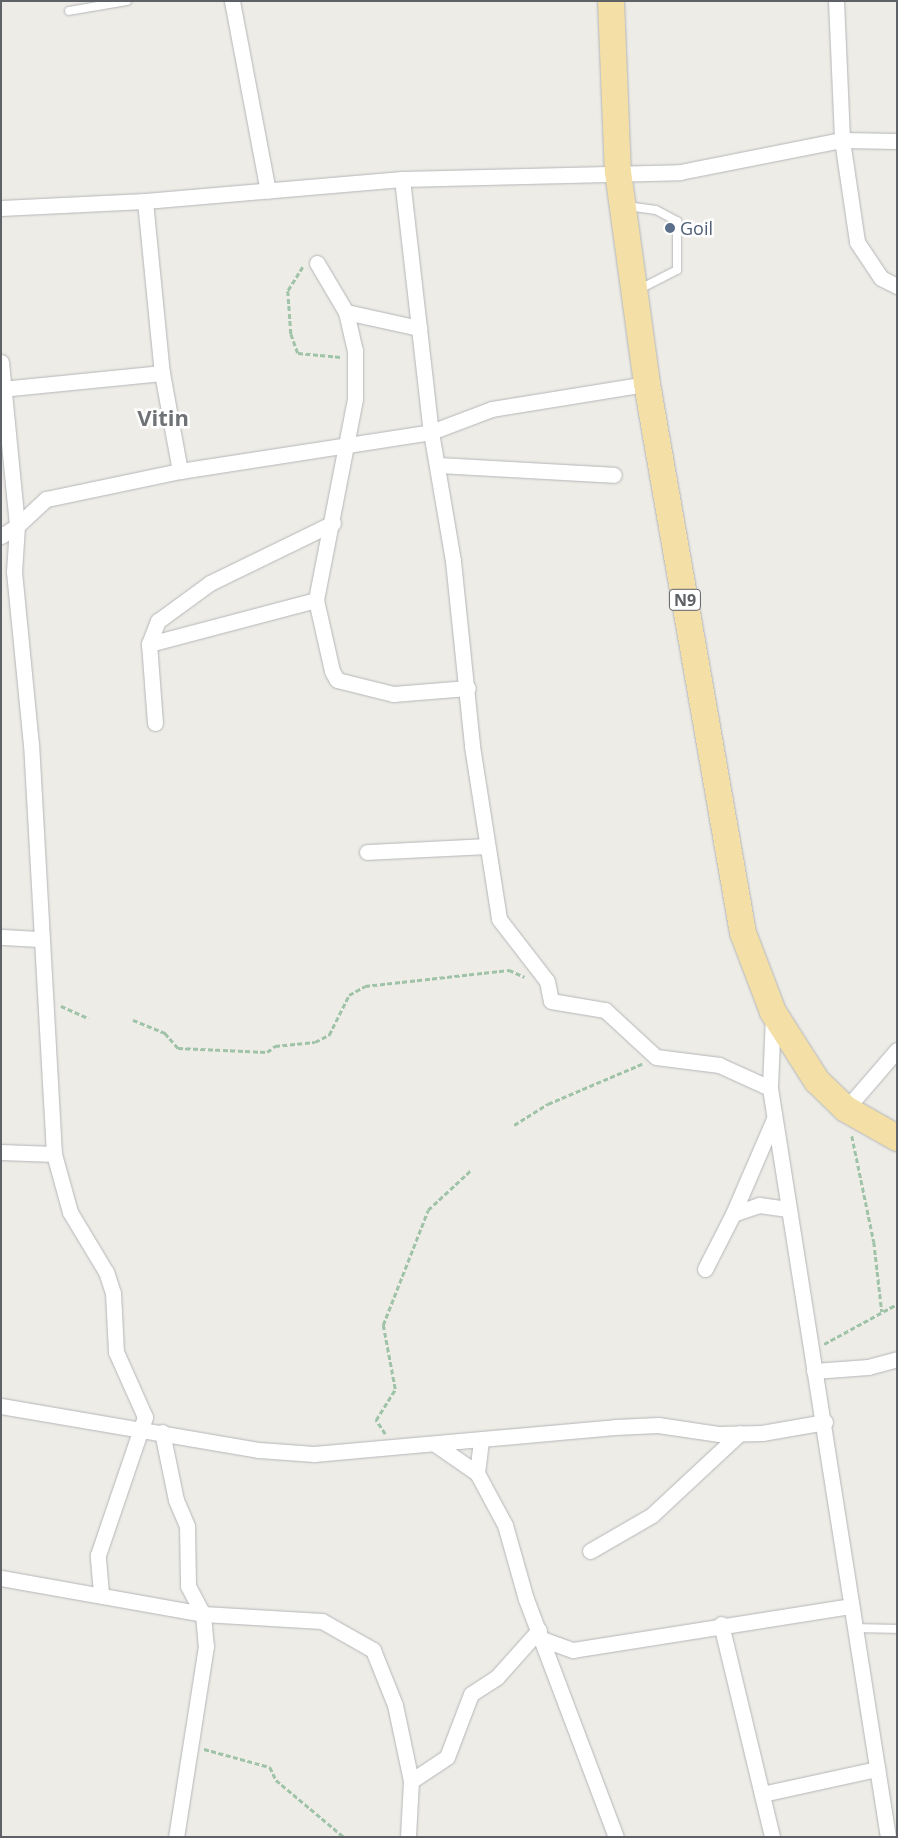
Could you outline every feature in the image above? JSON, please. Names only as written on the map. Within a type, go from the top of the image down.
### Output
[{"type":"highway","name":"N9","points":[[611,1],[618,172],[647,384],[727,856],[743,933],[773,1012],[817,1081],[846,1109],[897,1138]]},
{"type":"street","points":[[232,1],[268,190]]},
{"type":"street","points":[[836,1],[842,140],[858,242],[880,278],[897,286]]},
{"type":"street","points":[[1,208],[145,201],[402,179],[618,172],[680,172],[842,140],[897,141]]},
{"type":"street","points":[[402,179],[431,432],[468,688],[485,846],[499,919],[547,982],[551,1001],[605,1010],[656,1057],[719,1065],[770,1088]]},
{"type":"street","points":[[145,201],[162,373],[180,471]]},
{"type":"street","points":[[310,265],[346,312],[355,358],[355,399],[333,523],[316,600],[337,680],[394,694],[468,688]]},
{"type":"street","points":[[346,312],[419,328]]},
{"type":"street","points":[[1,362],[17,526],[14,572],[31,745],[40,939],[54,1154],[70,1212],[106,1272],[112,1293],[116,1352],[140,1399],[144,1429],[98,1555],[101,1593]]},
{"type":"street","points":[[4,389],[162,373]]},
{"type":"street","points":[[1,536],[17,526],[46,499],[180,471],[431,432],[492,410],[647,384]]},
{"type":"street","points":[[437,465],[614,475]]},
{"type":"street","points":[[155,723],[149,644],[158,621],[210,583],[333,523]]},
{"type":"street","points":[[149,644],[316,600]]},
{"type":"street","points":[[367,852],[485,846]]},
{"type":"street","points":[[1,937],[40,939]]},
{"type":"street","points":[[773,1012],[770,1088],[774,1119],[810,1352],[825,1422],[851,1606],[857,1628],[888,1837]]},
{"type":"street","points":[[846,1109],[897,1050]]},
{"type":"street","points":[[705,1268],[733,1214],[774,1119]]},
{"type":"street","points":[[1,1152],[54,1154]]},
{"type":"street","points":[[733,1214],[759,1205],[788,1209]]},
{"type":"street","points":[[814,1371],[868,1367],[897,1359]]},
{"type":"street","points":[[1,1406],[162,1432],[258,1450],[314,1454],[658,1425],[740,1433],[825,1422]]},
{"type":"street","points":[[162,1432],[176,1500],[187,1526],[188,1586],[203,1614],[206,1646],[176,1837]]},
{"type":"street","points":[[590,1551],[652,1515],[740,1433]]},
{"type":"street","points":[[477,1473],[481,1440]]},
{"type":"street","points":[[435,1444],[477,1473],[506,1525],[541,1635],[616,1837]]},
{"type":"street","points":[[1,1578],[101,1593],[203,1614],[322,1620],[373,1650],[395,1705],[411,1781],[408,1837]]},
{"type":"street","points":[[554,1669],[573,1650],[721,1624],[851,1606]]},
{"type":"street","points":[[721,1624],[772,1837]]},
{"type":"street","points":[[411,1781],[447,1756],[471,1694],[497,1677],[541,1635]]},
{"type":"street","points":[[541,1635],[573,1650]]},
{"type":"street","points":[[762,1794],[877,1769]]},
{"type":"lane","points":[[69,11],[127,1]]},
{"type":"lane","points":[[623,206],[656,210],[677,221],[677,270],[634,292]]},
{"type":"lane","points":[[857,1628],[897,1629]]},
{"type":"path","points":[[310,265],[288,291],[290,334],[298,353],[355,358]]},
{"type":"path","points":[[133,1020],[165,1033],[178,1048],[267,1052],[275,1046],[315,1042],[330,1035],[349,995],[365,986],[509,970],[547,982]]},
{"type":"path","points":[[44,993],[67,1011],[88,1018]]},
{"type":"path","points":[[514,1125],[548,1104],[613,1080],[656,1057]]},
{"type":"path","points":[[846,1109],[874,1242],[882,1312]]},
{"type":"path","points":[[393,1447],[376,1420],[395,1389],[383,1325],[428,1210],[472,1170]]},
{"type":"path","points":[[810,1352],[897,1304]]},
{"type":"path","points":[[190,1745],[270,1767],[276,1780],[344,1837]]},
{"type":"place","name":"Goil","points":[[670,228]]},
{"type":"district","name":"Vitin","points":[[163,418]]}]
